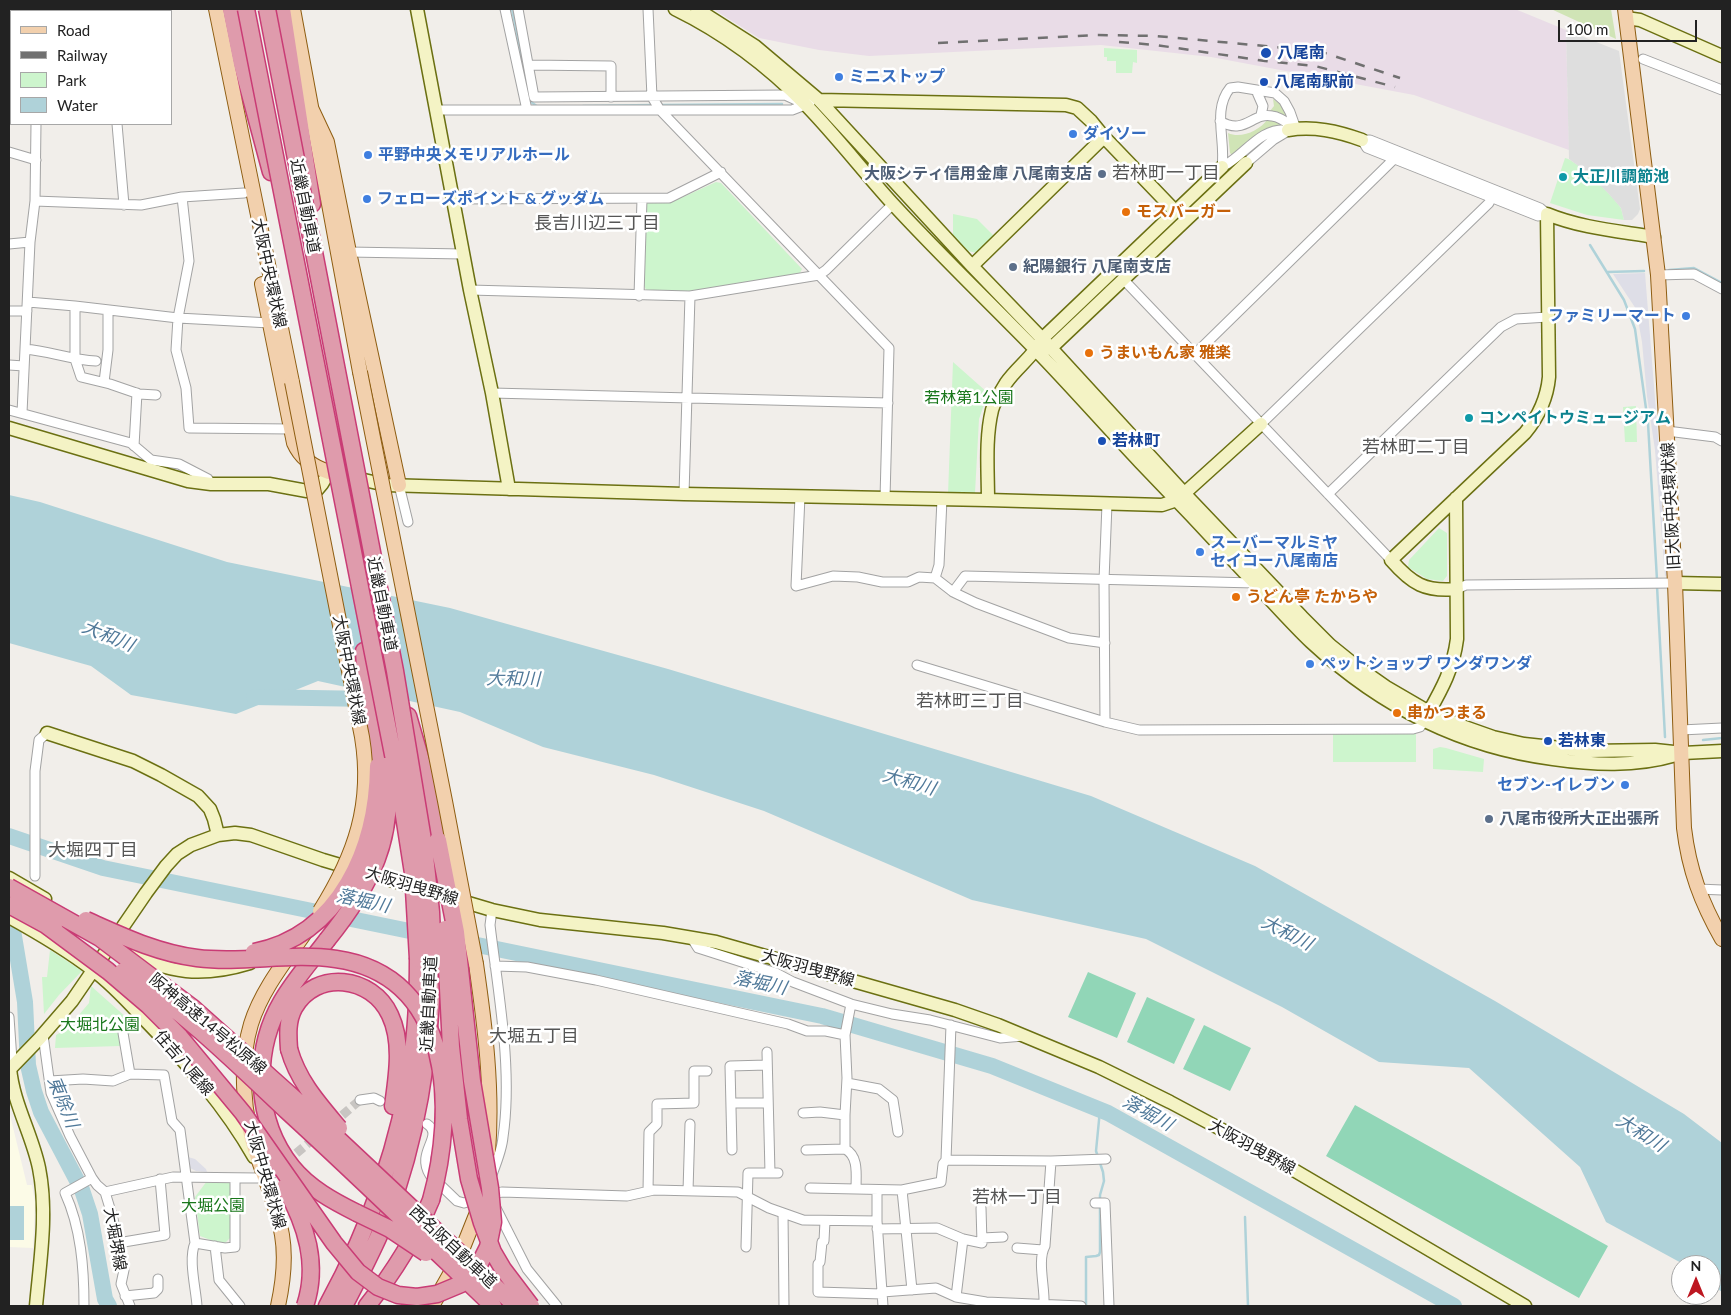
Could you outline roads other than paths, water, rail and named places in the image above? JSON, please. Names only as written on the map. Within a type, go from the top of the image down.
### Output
[{"type":"highway","points":[[231,9],[242,64],[296,264]]},
{"type":"highway","name":"近畿自動車道","points":[[246,9],[408,833],[426,958],[431,1010],[425,1069],[411,1136],[384,1197]]},
{"type":"highway","name":"近畿自動車道","points":[[267,9],[395,671],[425,854],[431,912],[426,958]]},
{"type":"highway","points":[[282,9],[331,314],[339,382]]},
{"type":"highway","points":[[333,449],[337,502],[388,780],[388,819],[382,845],[373,870],[352,908],[291,987],[274,1018],[264,1053],[262,1092],[269,1125],[283,1154],[293,1168],[318,1190],[357,1213],[390,1229],[417,1246],[493,1306]]},
{"type":"highway","points":[[199,958],[242,954],[288,942],[310,927],[331,908],[353,875],[368,836],[377,780],[376,750],[366,684],[364,651]]},
{"type":"highway","points":[[39,927],[108,971],[149,1006],[180,1037],[243,1113],[343,1256],[364,1277],[388,1292],[398,1295],[417,1297],[437,1294],[454,1288],[473,1273],[482,1261],[488,1247],[492,1228],[492,1204],[472,1081],[456,932],[424,771],[395,671]]},
{"type":"highway","points":[[438,840],[445,927],[450,1047],[464,1156],[475,1202],[493,1252],[503,1269],[531,1306]]},
{"type":"highway","points":[[14,886],[144,945],[174,955],[229,959],[304,957],[338,959],[364,966],[376,972],[388,979],[410,998],[427,1024],[439,1057],[444,1087],[439,1164],[431,1200],[421,1224],[404,1255],[366,1306]]},
{"type":"highway","name":"阪神高速14号松原線","points":[[14,886],[100,938],[186,1002],[264,1071],[384,1197]]},
{"type":"highway","name":"阪神高速14号松原線","points":[[9,905],[39,927],[93,951],[127,973],[192,1024],[384,1197]]},
{"type":"highway","points":[[344,1306],[371,1252],[384,1197],[391,1124],[396,1082],[397,1049],[395,1031],[390,1016],[381,1001],[363,987],[344,982],[325,984],[306,994],[293,1009],[288,1028],[289,1049],[296,1071],[308,1091],[343,1133],[436,1226],[451,1245]]},
{"type":"highway","points":[[216,1080],[280,1177],[301,1218],[310,1246],[311,1261],[311,1277],[305,1306]]},
{"type":"highway","points":[[327,1306],[384,1197]]},
{"type":"highway","name":"西名阪自動車道","points":[[384,1197],[451,1245],[516,1306]]},
{"type":"highway","name":"西名阪自動車道","points":[[384,1197],[493,1306]]},
{"type":"main road","name":"大阪中央環状線","points":[[216,9],[292,382],[362,737],[366,766],[361,815],[352,848],[341,876],[317,916],[265,992],[251,1022],[248,1037],[244,1078],[246,1109],[256,1154],[269,1175],[282,1236],[284,1262],[282,1288],[278,1306]]},
{"type":"main road","points":[[293,9],[360,372],[476,964],[487,1048],[489,1138],[482,1198],[458,1260],[432,1306]]},
{"type":"main road","name":"旧大阪中央環状線","points":[[1626,13],[1658,275],[1683,753],[1684,828],[1687,854],[1694,879],[1722,939]]},
{"type":"main road","points":[[312,110],[328,142],[349,252],[399,485]]},
{"type":"main road","points":[[239,125],[241,177],[294,443],[302,456],[314,467],[329,472]]},
{"type":"street","points":[[417,9],[509,489]]},
{"type":"street","points":[[505,9],[527,110]]},
{"type":"street","points":[[518,9],[534,97],[785,96],[806,105]]},
{"type":"street","points":[[648,9],[652,97],[660,110],[889,348],[885,498]]},
{"type":"street","points":[[675,9],[716,31],[743,49],[806,105],[894,204],[1036,351],[1108,429],[1180,496],[1330,644],[1356,666],[1426,717]]},
{"type":"street","points":[[697,9],[755,46],[819,100],[972,266],[1047,343],[1255,583],[1310,640],[1368,688],[1469,740],[1508,752],[1584,763],[1653,762],[1683,753],[1722,751]]},
{"type":"street","points":[[9,10],[37,10]]},
{"type":"street","points":[[1626,13],[1722,56]]},
{"type":"street","points":[[1644,59],[1722,90]]},
{"type":"street","points":[[529,65],[611,66],[611,97]]},
{"type":"street","points":[[1222,167],[1224,157],[1220,121],[1223,96],[1230,88],[1238,86],[1275,93],[1284,101],[1290,112],[1292,130]]},
{"type":"street","points":[[1256,90],[1262,106],[1261,115]]},
{"type":"street","points":[[437,110],[792,110],[819,100],[1066,104],[1077,108],[1091,121],[1175,212]]},
{"type":"street","points":[[1220,121],[1228,126],[1236,126],[1255,120],[1261,115],[1270,115],[1279,117],[1292,130]]},
{"type":"street","points":[[22,413],[30,242],[35,201],[36,125]]},
{"type":"street","points":[[117,125],[124,205]]},
{"type":"street","points":[[1047,343],[1175,212],[1222,167],[1229,164],[1249,145],[1264,135],[1280,130],[1328,130],[1344,133],[1362,140],[1370,140],[1538,216],[1547,214],[1566,222],[1654,237]]},
{"type":"street","points":[[988,500],[988,454],[992,408],[1005,384],[1036,351],[1124,280],[1246,163],[1273,140],[1292,130]]},
{"type":"street","points":[[972,266],[1104,137]]},
{"type":"street","points":[[1362,140],[1367,148],[1493,194]]},
{"type":"street","points":[[9,152],[36,160]]},
{"type":"street","points":[[1194,355],[1394,159]]},
{"type":"street","points":[[453,199],[669,198],[721,172]]},
{"type":"street","points":[[35,201],[141,205],[182,197],[244,193]]},
{"type":"street","points":[[9,428],[188,481],[211,484],[269,484],[308,491],[317,490],[329,472],[386,485],[1162,505],[1180,496],[1261,424],[1489,204],[1493,194]]},
{"type":"street","points":[[182,197],[189,261],[178,318],[176,350],[186,388],[189,428],[291,429]]},
{"type":"street","points":[[639,296],[642,199]]},
{"type":"street","points":[[470,290],[690,296],[819,275],[894,204]]},
{"type":"street","points":[[1391,560],[1525,433],[1540,412],[1548,390],[1549,377],[1547,214]]},
{"type":"street","points":[[9,244],[30,242]]},
{"type":"street","points":[[349,252],[463,254]]},
{"type":"street","points":[[1658,275],[1694,274],[1722,288]]},
{"type":"street","points":[[1124,280],[1414,583],[1427,588],[1441,590],[1457,589],[1466,585],[1722,584]]},
{"type":"street","points":[[684,494],[690,296]]},
{"type":"street","points":[[9,311],[27,307],[75,306],[178,318],[270,323]]},
{"type":"street","points":[[75,306],[75,359],[81,377],[104,382],[137,393],[156,395]]},
{"type":"street","points":[[104,382],[108,350],[108,310]]},
{"type":"street","points":[[1328,494],[1501,327],[1516,319],[1548,317]]},
{"type":"street","points":[[25,349],[44,351],[75,359],[96,361]]},
{"type":"street","points":[[9,365],[24,366]]},
{"type":"street","points":[[134,446],[137,393]]},
{"type":"street","points":[[492,393],[888,403]]},
{"type":"street","points":[[9,410],[131,443],[151,460],[179,464],[208,479],[211,484]]},
{"type":"street","points":[[1667,431],[1715,437],[1722,441]]},
{"type":"street","points":[[399,485],[408,522]]},
{"type":"street","points":[[800,496],[796,586],[833,576],[858,577],[882,582],[908,582],[919,577],[935,578],[953,592],[976,603],[1069,638],[1105,642]]},
{"type":"street","points":[[917,665],[1105,722],[1139,730],[1413,729],[1420,727],[1449,676],[1455,656],[1457,639],[1456,498]]},
{"type":"street","points":[[935,578],[939,565],[942,499]]},
{"type":"street","points":[[1105,722],[1104,580],[1107,504]]},
{"type":"street","points":[[953,592],[966,576],[1255,583]]},
{"type":"street","points":[[1681,730],[1722,728]]},
{"type":"street","points":[[35,876],[35,771],[39,740],[47,733],[133,761],[161,774],[198,796],[210,809],[218,835]]},
{"type":"street","name":"大阪羽曳野線","points":[[93,970],[146,892],[177,854],[191,845],[218,835],[235,833],[258,837],[323,860],[492,910],[563,923],[691,937],[725,944],[955,1010],[1026,1036],[1099,1067],[1258,1149],[1525,1306]]},
{"type":"street","points":[[9,878],[14,886],[139,957],[155,965],[174,970],[213,971],[232,968],[270,955],[283,947],[317,916]]},
{"type":"street","points":[[1698,888],[1722,890]]},
{"type":"street","points":[[482,1198],[503,1139],[505,1114],[505,1065],[490,925],[492,910]]},
{"type":"street","name":"住吉八尾線","points":[[9,917],[39,927],[93,970],[136,1010],[191,1070],[239,1132],[269,1175]]},
{"type":"street","points":[[691,937],[698,948],[776,973],[793,982],[851,1004],[892,1014],[930,1020],[951,1030],[1000,1038],[1026,1036]]},
{"type":"street","points":[[494,962],[587,979],[788,1024],[807,1031],[826,1031],[845,1035]]},
{"type":"street","points":[[11,1067],[41,1037],[72,1001],[93,970]]},
{"type":"street","points":[[845,1149],[844,1114],[847,1083],[845,1035],[851,1004]]},
{"type":"street","points":[[9,1017],[12,1084],[38,1165],[42,1185],[43,1212],[36,1306]]},
{"type":"street","points":[[810,1188],[902,1190],[941,1182],[943,1164],[946,1160],[951,1030]]},
{"type":"street","points":[[123,1033],[130,1074]]},
{"type":"street","name":"大堀堺線","points":[[41,1037],[51,1093],[57,1109],[92,1178],[105,1192],[124,1270],[120,1284],[130,1306]]},
{"type":"street","points":[[746,1247],[748,1173],[774,1173],[768,1102],[767,1052]]},
{"type":"street","points":[[732,1150],[730,1066],[767,1065]]},
{"type":"street","points":[[648,1191],[649,1132],[657,1124],[657,1104],[694,1103],[694,1071],[707,1071]]},
{"type":"street","points":[[50,1081],[83,1079],[113,1081],[130,1074],[164,1075],[172,1121],[180,1130],[187,1177],[195,1243],[192,1249],[197,1306]]},
{"type":"street","points":[[847,1083],[879,1089],[894,1100],[898,1132]]},
{"type":"street","points":[[360,1100],[374,1098],[380,1101]]},
{"type":"street","points":[[731,1103],[768,1102]]},
{"type":"street","points":[[803,1113],[844,1114]]},
{"type":"street","points":[[428,1124],[434,1132],[434,1137],[426,1151],[426,1170],[452,1198],[464,1203],[502,1192],[627,1196],[648,1191],[738,1192],[803,1220],[906,1229],[937,1228],[963,1239],[982,1243],[981,1208]]},
{"type":"street","points":[[688,1191],[690,1124]]},
{"type":"street","points":[[806,1150],[845,1149],[850,1152],[854,1158],[856,1189]]},
{"type":"street","points":[[946,1160],[1051,1161],[1101,1159]]},
{"type":"street","points":[[1044,1304],[1045,1292],[1042,1279],[1043,1250],[1046,1246],[1051,1161]]},
{"type":"street","points":[[105,1192],[160,1179],[187,1177],[257,1178],[269,1175]]},
{"type":"street","points":[[84,1306],[84,1272],[79,1240],[72,1208],[65,1193],[92,1178]]},
{"type":"street","points":[[195,1243],[225,1248],[235,1247],[235,1178]]},
{"type":"street","points":[[118,1244],[165,1235],[160,1179]]},
{"type":"street","points":[[877,1190],[877,1225],[883,1306]]},
{"type":"street","points":[[902,1190],[912,1290]]},
{"type":"street","points":[[482,1198],[496,1207],[527,1269],[557,1306]]},
{"type":"street","points":[[1100,1203],[1109,1306]]},
{"type":"street","points":[[783,1213],[784,1306]]},
{"type":"street","points":[[824,1221],[824,1241],[822,1242],[820,1262],[818,1264],[818,1292],[882,1293],[936,1288],[956,1297],[986,1302],[1081,1306]]},
{"type":"street","points":[[982,1238],[1003,1237]]},
{"type":"street","points":[[956,1297],[963,1239]]},
{"type":"street","points":[[215,1246],[219,1280],[240,1306]]},
{"type":"street","points":[[1017,1248],[1043,1250]]},
{"type":"street","points":[[125,1296],[154,1293],[158,1289],[158,1279]]},
{"type":"water","points":[[9,495],[40,502],[227,562],[450,608],[668,669],[1091,796],[1255,866],[1495,1001],[1684,1114],[1722,1143],[1722,1292],[1721,1255],[1671,1255],[1671,1257],[1606,1222],[1580,1167],[1469,1068],[1379,1062],[1282,1007],[1146,939],[972,900],[764,811],[654,775],[543,747],[460,712],[318,681],[236,714],[131,695],[91,666],[9,643]]},
{"type":"water","points":[[9,1206],[24,1206],[24,1240],[9,1240]]},
{"type":"waterway","points":[[512,9],[529,93]]},
{"type":"waterway","points":[[530,98],[531,102],[538,107]]},
{"type":"waterway","points":[[661,105],[782,104]]},
{"type":"waterway","points":[[583,106],[653,105]]},
{"type":"waterway","points":[[1590,245],[1624,300],[1635,329],[1648,423],[1657,580]]},
{"type":"waterway","points":[[1669,270],[1694,268],[1722,283]]},
{"type":"waterway","points":[[1607,272],[1644,271]]},
{"type":"waterway","points":[[1657,586],[1665,737]]},
{"type":"waterway","name":"大和川","points":[[254,697],[370,699]]},
{"type":"waterway","points":[[1703,740],[1722,738]]},
{"type":"waterway","name":"落堀川","points":[[9,836],[103,868],[429,935]]},
{"type":"waterway","name":"東除川","points":[[9,906],[25,1002],[28,1065],[34,1091],[41,1112],[82,1190],[90,1214],[105,1299],[109,1306]]},
{"type":"waterway","name":"落堀川","points":[[458,941],[822,1016],[992,1066],[1108,1113],[1454,1306]]},
{"type":"waterway","points":[[1086,1306],[1086,1257],[1099,1255],[1100,1252],[1100,1195],[1104,1181],[1096,1151],[1100,1110]]},
{"type":"waterway","points":[[1245,1217],[1248,1306]]},
{"type":"tunnel","points":[[332,1124],[360,1100]]},
{"type":"tunnel","points":[[286,1162],[318,1135]]},
{"type":"railway","points":[[938,43],[1096,35],[1156,36],[1319,51],[1400,78]]},
{"type":"railway","points":[[1119,42],[1156,45],[1265,61],[1315,66],[1395,87]]},
{"type":"place","name":"八尾南","points":[[1266,53]]},
{"type":"place","name":"ミニストップ","points":[[839,77]]},
{"type":"place","name":"八尾南駅前","points":[[1264,82]]},
{"type":"place","name":"ダイソー","points":[[1073,134]]},
{"type":"place","name":"平野中央メモリアルホール","points":[[368,155]]},
{"type":"place","name":"大阪シティ信用金庫 八尾南支店","points":[[1102,174]]},
{"type":"place","name":"大正川調節池","points":[[1563,177]]},
{"type":"place","name":"フェローズポイント & グッダム","points":[[367,199]]},
{"type":"place","name":"モスバーガー","points":[[1126,212]]},
{"type":"place","name":"紀陽銀行 八尾南支店","points":[[1013,267]]},
{"type":"place","name":"ファミリーマート","points":[[1686,316]]},
{"type":"place","name":"うまいもん家 雅楽","points":[[1089,353]]},
{"type":"place","name":"コンペイトウミュージアム","points":[[1469,418]]},
{"type":"place","name":"若林町","points":[[1102,441]]},
{"type":"place","name":"スーバーマルミヤ セイコー八尾南店","points":[[1200,552]]},
{"type":"place","name":"うどん亭 たからや","points":[[1236,597]]},
{"type":"place","name":"ペットショップ ワンダワンダ","points":[[1310,664]]},
{"type":"place","name":"串かつまる","points":[[1397,713]]},
{"type":"place","name":"若林東","points":[[1548,741]]},
{"type":"place","name":"セブン-イレブン","points":[[1625,785]]},
{"type":"place","name":"八尾市役所大正出張所","points":[[1489,819]]},
{"type":"district","name":"若林町一丁目","points":[[1166,173]]},
{"type":"district","name":"長吉川辺三丁目","points":[[597,223]]},
{"type":"district","name":"若林町二丁目","points":[[1416,447]]},
{"type":"district","name":"若林町三丁目","points":[[970,701]]},
{"type":"district","name":"大堀四丁目","points":[[93,850]]},
{"type":"district","name":"大堀五丁目","points":[[534,1036]]},
{"type":"district","name":"若林一丁目","points":[[1017,1197]]},
{"type":"park label","name":"若林第1公園","points":[[969,398]]},
{"type":"park label","name":"大堀北公園","points":[[100,1025]]},
{"type":"park label","name":"大堀公園","points":[[213,1206]]}]
